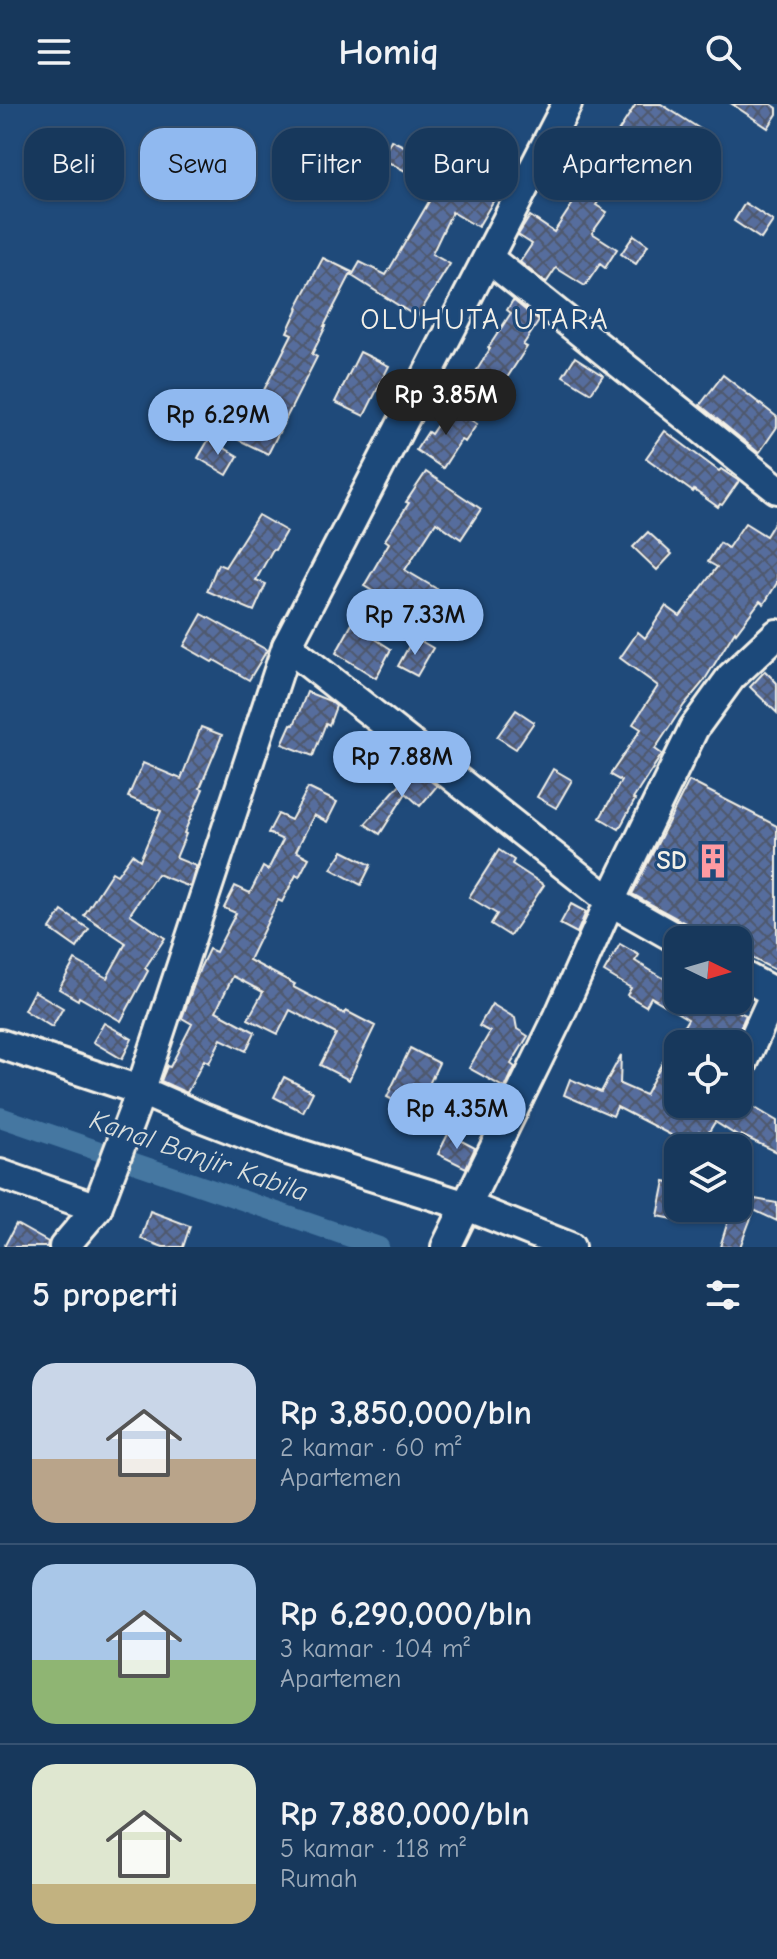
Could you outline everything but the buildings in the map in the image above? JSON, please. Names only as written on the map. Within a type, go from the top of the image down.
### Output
[{"type":"street","points":[[64,1247],[100,1199],[137,1099],[287,646],[567,104]]},
{"type":"street","points":[[488,258],[777,489]]},
{"type":"street","points":[[446,1247],[694,728],[731,677],[777,634]]},
{"type":"street","points":[[287,646],[610,901],[664,932]]},
{"type":"street","points":[[752,981],[776,994],[752,1044]]},
{"type":"street","points":[[0,1044],[137,1099],[203,1118],[281,1148],[570,1247]]},
{"type":"street","points":[[0,1174],[100,1199]]},
{"type":"waterway","name":"Kanal Banjir Kabila","points":[[0,1117],[379,1247]]},
{"type":"place","name":"SD","points":[[713,861]]},
{"type":"district","name":"OLUHUTA UTARA","points":[[485,319]]}]
